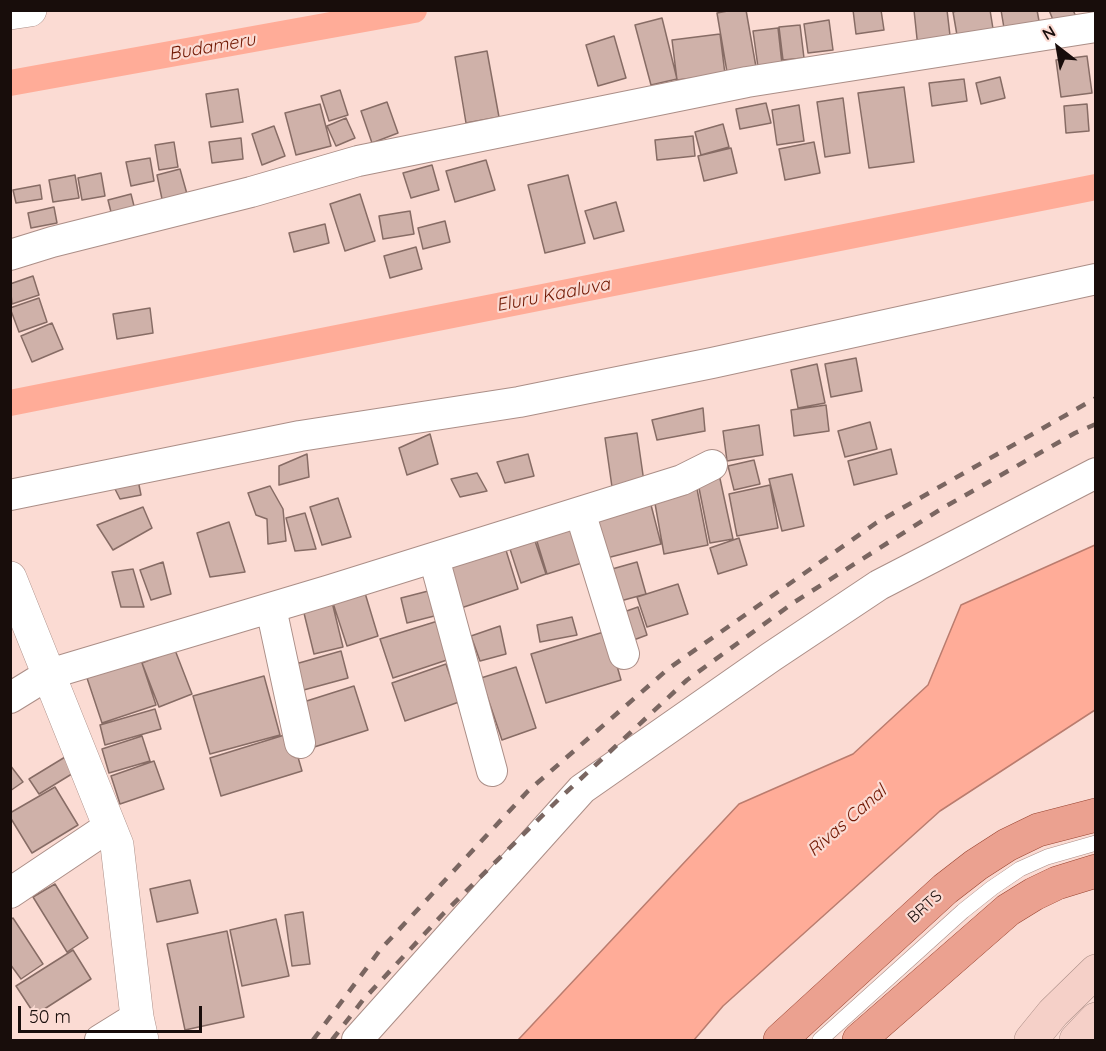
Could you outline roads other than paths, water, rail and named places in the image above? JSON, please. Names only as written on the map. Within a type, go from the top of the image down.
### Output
[{"type":"main road","name":"BRTS","points":[[780,1041],[945,889],[976,865],[1007,845],[1038,830],[1095,815]]},
{"type":"main road","points":[[859,1041],[1008,910],[1057,883],[1095,871]]},
{"type":"main road","points":[[1032,1041],[1053,1013],[1095,970]]},
{"type":"main road","points":[[1076,1041],[1095,1019]]},
{"type":"street","points":[[10,13],[30,10]]},
{"type":"street","points":[[10,255],[52,242],[251,192],[357,161],[747,82],[1095,27]]},
{"type":"street","points":[[10,495],[300,436],[519,402],[712,363],[1095,279]]},
{"type":"street","points":[[10,698],[49,674],[271,608],[682,480],[712,465]]},
{"type":"street","points":[[357,1041],[582,789],[879,585],[1095,473]]},
{"type":"street","points":[[580,512],[624,654]]},
{"type":"street","points":[[434,558],[492,771]]},
{"type":"street","points":[[10,578],[117,845],[140,1029],[100,1041]]},
{"type":"street","points":[[271,608],[300,742]]},
{"type":"street","points":[[10,893],[110,826]]},
{"type":"lane","name":"BRTS","points":[[820,1041],[963,911],[992,888],[1020,869],[1047,857],[1095,843]]},
{"type":"water","name":"Rivas Canal","points":[[1095,545],[1095,710],[940,811],[723,1006],[694,1040],[518,1040],[739,804],[853,754],[928,685],[961,605]]},
{"type":"waterway","name":"Budameru","points":[[10,83],[414,10]]},
{"type":"waterway","name":"Eluru Kaaluva","points":[[10,403],[1096,187]]},
{"type":"railway","points":[[313,1040],[380,950],[528,791],[668,669],[876,523],[1096,398]]},
{"type":"railway","points":[[332,1040],[363,1000],[443,914],[560,798],[687,680],[793,603],[941,509],[1075,433],[1096,424]]}]
